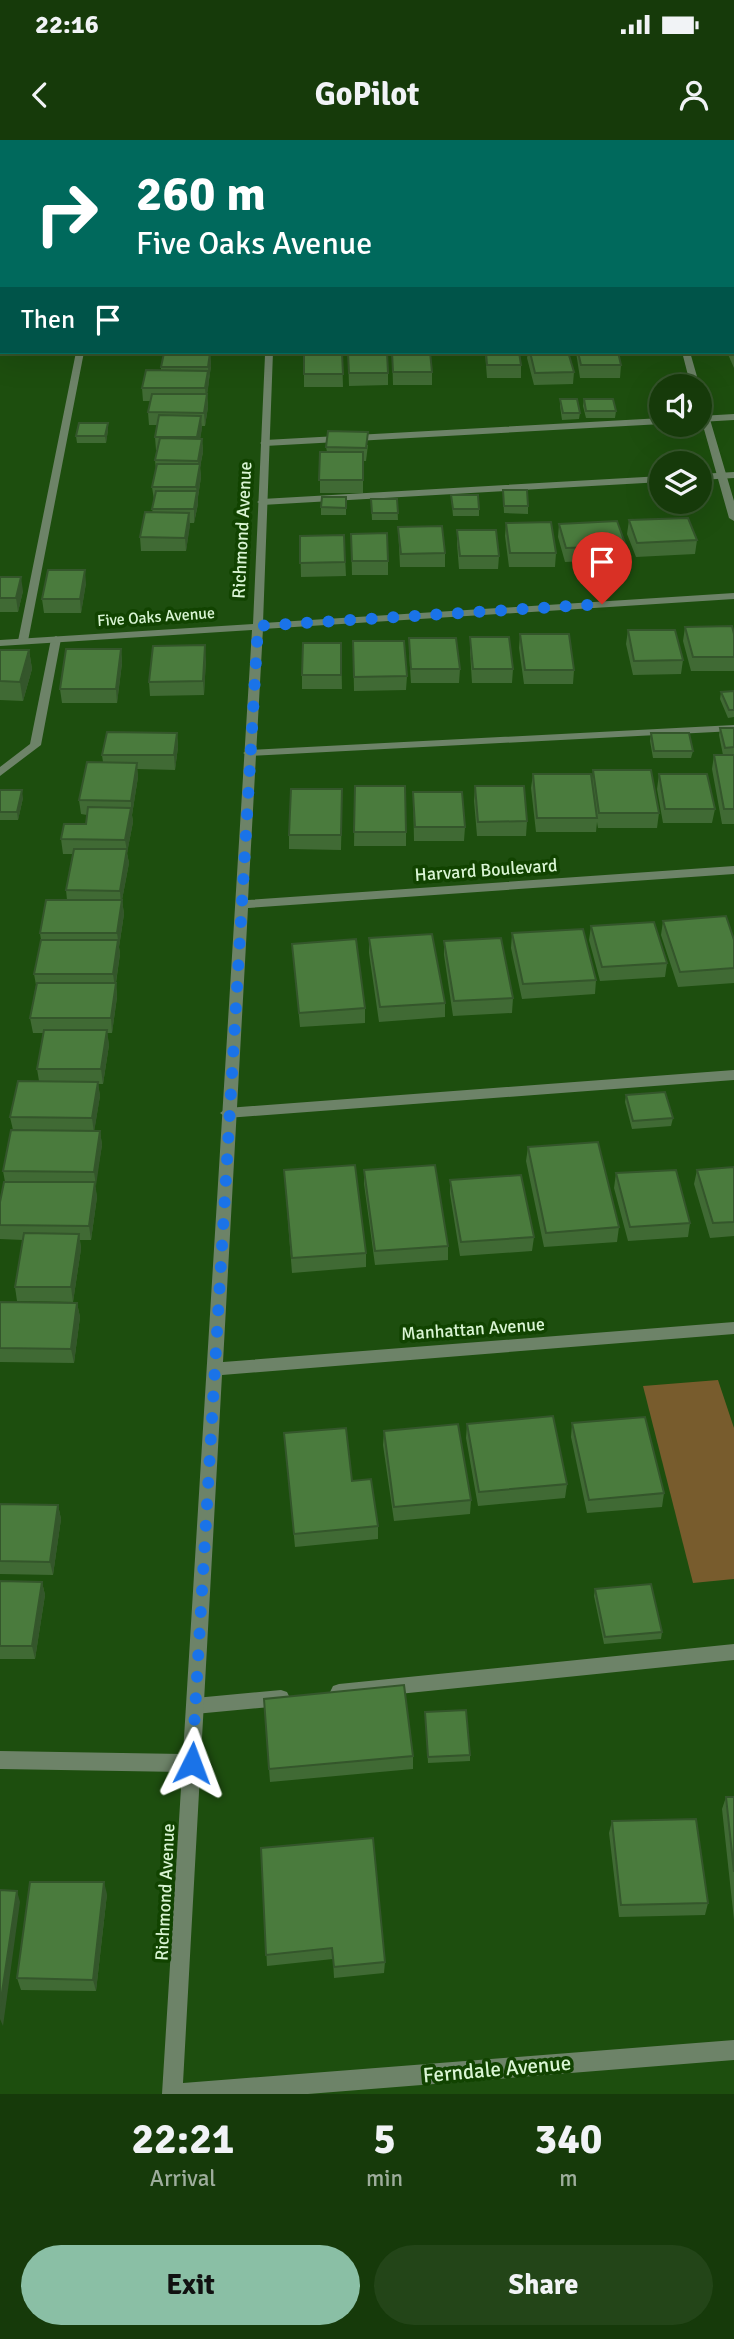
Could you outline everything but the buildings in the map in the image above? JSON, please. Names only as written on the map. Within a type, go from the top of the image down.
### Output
[{"type":"street","points":[[23,641],[80,354]]},
{"type":"street","name":"Richmond Avenue","points":[[174,2094],[258,626],[269,354]]},
{"type":"street","points":[[687,354],[692,374]]},
{"type":"street","points":[[712,418],[734,417]]},
{"type":"street","points":[[265,443],[649,422]]},
{"type":"street","points":[[709,437],[734,518]]},
{"type":"street","points":[[712,476],[734,475]]},
{"type":"street","points":[[262,502],[649,480]]},
{"type":"street","name":"Five Oaks Avenue","points":[[0,643],[734,596]]},
{"type":"street","points":[[0,773],[35,745],[56,639]]},
{"type":"street","points":[[249,753],[734,728]]},
{"type":"street","name":"Harvard Boulevard","points":[[240,905],[734,870]]},
{"type":"street","points":[[228,1114],[734,1075]]},
{"type":"street","name":"Manhattan Avenue","points":[[215,1368],[734,1328]]},
{"type":"street","points":[[195,1706],[734,1652]]},
{"type":"street","points":[[0,1760],[192,1763]]},
{"type":"street","name":"Ferndale Avenue","points":[[174,2094],[734,2050]]},
{"type":"shaded area","points":[[718,1380],[734,1428],[734,1579],[693,1583],[643,1386]]},
{"type":"route","points":[[192,1763],[233,1009],[258,626],[602,604]]}]
